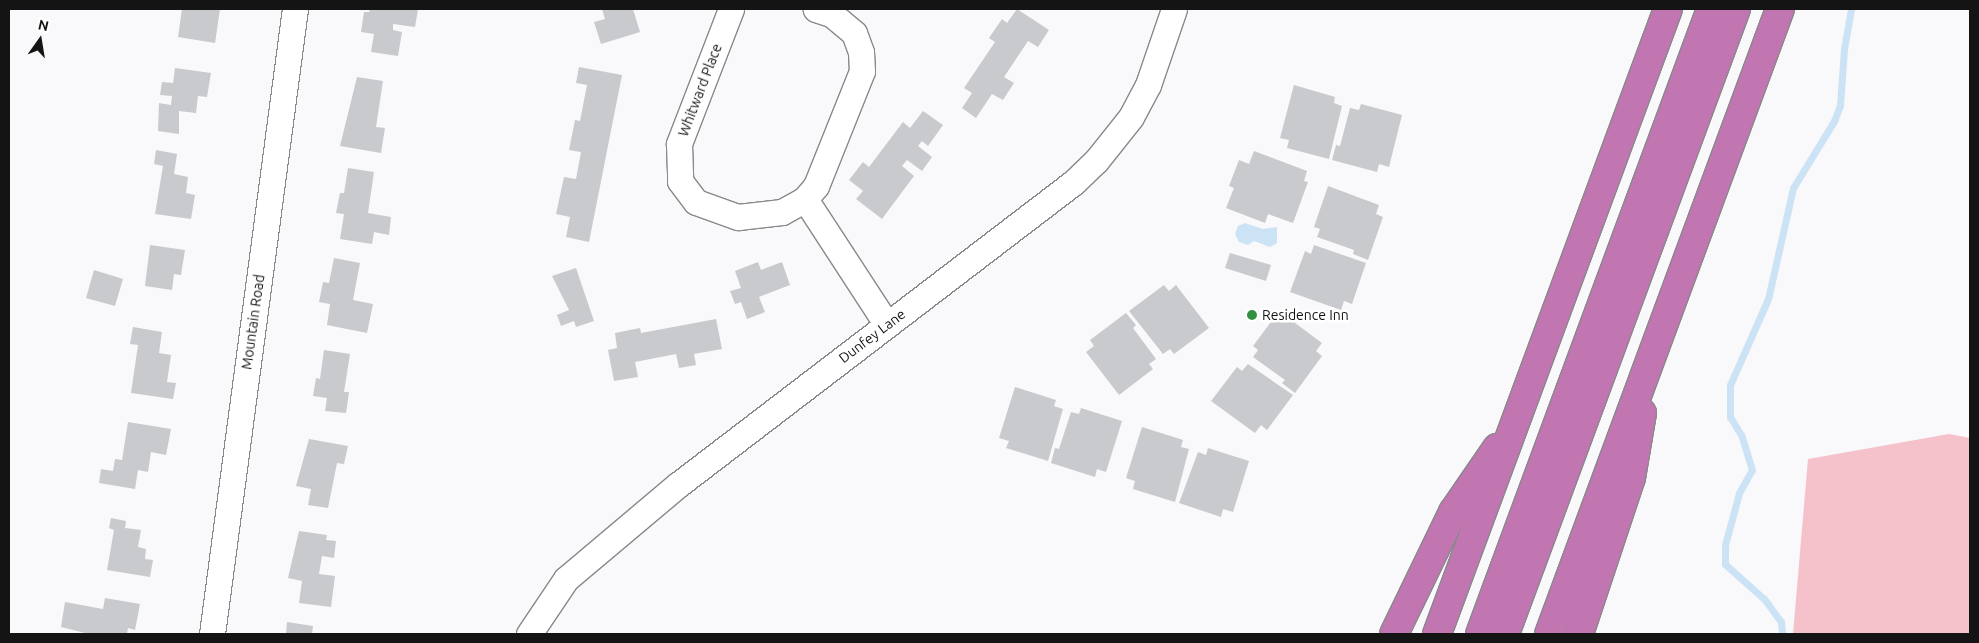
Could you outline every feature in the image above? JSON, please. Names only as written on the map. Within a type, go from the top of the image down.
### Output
[{"type":"highway","points":[[1437,634],[1668,9]]},
{"type":"highway","points":[[1480,634],[1711,9]]},
{"type":"highway","points":[[1505,634],[1736,9]]},
{"type":"highway","points":[[1548,634],[1780,9]]},
{"type":"highway","points":[[1579,634],[1631,478],[1641,427],[1644,375]]},
{"type":"highway","points":[[1394,634],[1454,512],[1480,470],[1514,428]]},
{"type":"street","name":"Mountain Road","points":[[212,634],[295,9]]},
{"type":"street","name":"Whitward Place","points":[[731,9],[679,144],[680,181],[696,202],[738,217],[782,212],[805,199],[816,186],[862,71],[861,52],[854,33],[831,14],[816,9]]},
{"type":"street","name":"Dunfey Lane","points":[[529,634],[566,579],[680,484],[1073,183],[1096,161],[1131,117],[1148,84],[1174,9]]},
{"type":"street","points":[[805,199],[887,324]]},
{"type":"shaded area","points":[[1949,434],[1970,438],[1970,634],[1793,634],[1808,459]]},
{"type":"water","points":[[1245,223],[1263,229],[1277,227],[1277,243],[1270,247],[1254,241],[1248,245],[1239,242],[1235,234],[1238,226]]},
{"type":"building","points":[[182,9],[220,9],[215,43],[178,37]]},
{"type":"building","points":[[370,9],[418,9],[415,27],[393,24],[393,30],[402,32],[398,56],[371,52],[374,34],[361,32],[364,12],[369,12]]},
{"type":"building","points":[[602,9],[633,9],[640,32],[601,44],[594,22],[605,19]]},
{"type":"building","points":[[1017,9],[1049,30],[1038,47],[1028,41],[1004,77],[1014,83],[1003,100],[992,94],[976,118],[962,108],[972,93],[964,88],[995,42],[989,38],[1002,19],[1007,23]]},
{"type":"building","points":[[579,67],[622,75],[589,242],[566,237],[570,217],[556,214],[564,177],[576,179],[581,152],[569,150],[575,120],[580,121],[587,85],[576,83]]},
{"type":"building","points":[[175,68],[211,73],[207,97],[198,96],[196,113],[179,111],[179,134],[158,131],[159,103],[171,105],[172,96],[160,95],[162,82],[173,83]]},
{"type":"building","points":[[357,77],[383,81],[376,127],[385,128],[381,153],[340,146]]},
{"type":"building","points":[[1294,85],[1335,97],[1334,103],[1342,106],[1329,159],[1287,148],[1289,140],[1280,138]]},
{"type":"building","points":[[1361,104],[1402,115],[1389,167],[1379,164],[1377,172],[1332,160],[1336,145],[1340,146],[1350,108],[1359,110]]},
{"type":"building","points":[[923,111],[943,125],[928,146],[922,141],[918,146],[932,157],[922,171],[907,160],[902,166],[914,176],[882,219],[856,199],[863,191],[849,180],[863,162],[869,167],[903,122],[910,128]]},
{"type":"building","points":[[156,150],[177,154],[174,174],[188,177],[186,193],[195,195],[191,219],[155,214],[163,166],[154,164]]},
{"type":"building","points":[[1254,151],[1307,171],[1304,181],[1308,182],[1293,223],[1268,214],[1265,223],[1226,208],[1234,188],[1229,186],[1239,160],[1249,164]]},
{"type":"building","points":[[348,168],[374,172],[368,213],[391,217],[389,235],[374,232],[372,244],[340,239],[344,214],[336,213],[340,193],[344,193]]},
{"type":"building","points":[[1328,186],[1379,205],[1376,214],[1383,217],[1368,260],[1353,254],[1354,250],[1317,237],[1320,229],[1314,227]]},
{"type":"building","points":[[150,245],[185,250],[181,275],[174,274],[172,290],[145,286]]},
{"type":"building","points":[[1314,245],[1366,263],[1352,304],[1344,301],[1341,310],[1290,292],[1305,251],[1311,254]]},
{"type":"building","points":[[1230,253],[1271,265],[1266,281],[1225,268]]},
{"type":"building","points":[[334,258],[360,263],[353,300],[373,304],[367,333],[327,325],[330,304],[319,302],[323,282],[329,283]]},
{"type":"building","points":[[758,262],[761,270],[782,262],[790,285],[759,297],[765,312],[747,319],[741,302],[735,304],[730,291],[741,288],[735,271]]},
{"type":"building","points":[[576,268],[594,321],[576,327],[574,321],[561,326],[557,315],[569,310],[552,276]]},
{"type":"building","points":[[94,270],[123,279],[115,306],[86,298]]},
{"type":"building","points":[[1164,285],[1169,291],[1176,285],[1209,328],[1174,354],[1170,349],[1163,354],[1129,311]]},
{"type":"building","points":[[1279,311],[1322,343],[1316,351],[1322,356],[1295,393],[1282,383],[1285,380],[1253,357],[1258,350],[1253,346]]},
{"type":"building","points":[[1126,313],[1136,325],[1133,328],[1156,359],[1149,364],[1153,369],[1119,395],[1086,352],[1094,346],[1090,340]]},
{"type":"building","points":[[716,319],[722,349],[694,354],[696,365],[679,368],[676,354],[635,362],[638,377],[614,381],[608,350],[617,348],[615,333],[640,328],[641,333]]},
{"type":"building","points":[[133,327],[162,332],[159,353],[171,355],[167,382],[176,383],[173,399],[131,393],[138,345],[130,344]]},
{"type":"building","points":[[324,350],[350,354],[344,392],[349,392],[346,413],[325,411],[327,398],[313,396],[316,378],[320,379]]},
{"type":"building","points":[[1248,364],[1293,395],[1267,430],[1261,425],[1255,433],[1211,401],[1237,367],[1242,371]]},
{"type":"building","points":[[1015,387],[1056,400],[1054,406],[1063,409],[1048,461],[1006,448],[1009,441],[999,438]]},
{"type":"building","points":[[1081,408],[1122,421],[1106,472],[1097,469],[1095,477],[1051,463],[1055,448],[1059,449],[1071,412],[1079,414]]},
{"type":"building","points":[[128,422],[171,429],[166,455],[151,452],[148,472],[138,470],[135,489],[99,483],[101,469],[113,471],[115,459],[122,460]]},
{"type":"building","points":[[1142,427],[1183,440],[1181,447],[1189,449],[1175,502],[1133,489],[1135,481],[1126,478]]},
{"type":"building","points":[[309,439],[348,446],[344,464],[337,463],[328,508],[308,505],[311,489],[296,486]]},
{"type":"building","points":[[1208,448],[1249,461],[1233,512],[1223,509],[1221,517],[1179,503],[1198,452],[1206,455]]},
{"type":"building","points":[[111,518],[126,521],[125,528],[141,530],[138,547],[146,549],[145,559],[153,560],[150,577],[107,570],[114,530],[109,528]]},
{"type":"building","points":[[299,531],[327,535],[326,540],[336,541],[334,558],[322,556],[319,574],[335,576],[331,607],[299,603],[302,581],[288,578]]},
{"type":"building","points":[[105,598],[140,604],[135,630],[128,628],[127,634],[89,634],[61,627],[65,602],[103,609]]},
{"type":"building","points":[[287,622],[313,626],[312,634],[286,634]]},
{"type":"waterway","points":[[1782,634],[1781,622],[1764,599],[1725,564],[1725,545],[1739,493],[1752,470],[1741,435],[1730,417],[1730,385],[1768,299],[1793,188],[1834,121],[1840,105],[1844,49],[1851,9]]},
{"type":"place","name":"Residence Inn","points":[[1252,315]]}]
